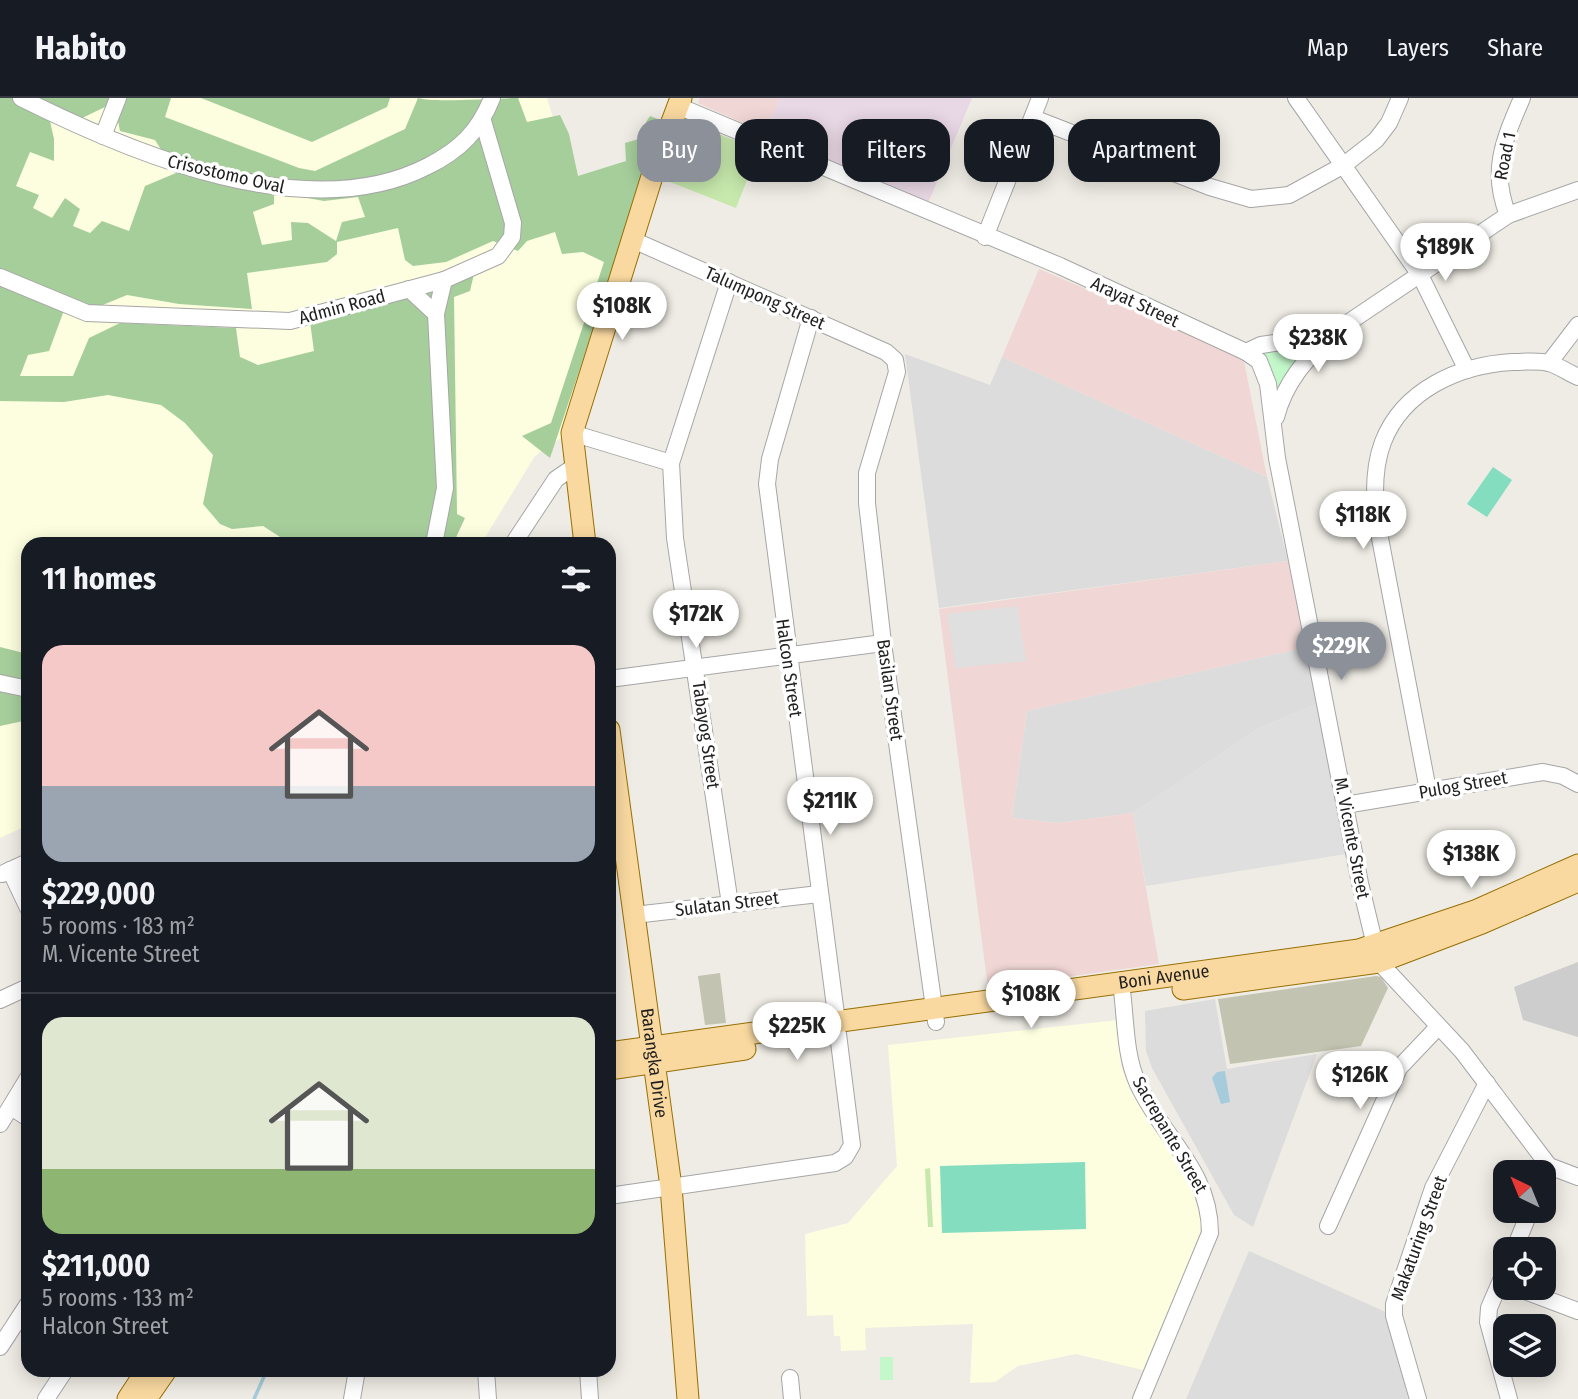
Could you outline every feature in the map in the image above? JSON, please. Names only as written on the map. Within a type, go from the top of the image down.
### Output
[{"type":"main road","points":[[584,537],[572,433],[675,101]]},
{"type":"main road","name":"Barangka Drive","points":[[616,782],[671,1186],[688,1399]]},
{"type":"main road","name":"Boni Avenue","points":[[1377,954],[1578,865]]},
{"type":"main road","name":"Boni Avenue","points":[[616,1067],[652,1055],[1377,954],[1482,923],[1578,881]]},
{"type":"main road","name":"Boni Avenue","points":[[616,1053],[652,1055]]},
{"type":"main road","points":[[128,1399],[142,1377]]},
{"type":"main road","points":[[146,1399],[161,1377]]},
{"type":"street","name":"Crisostomo Oval","points":[[21,98],[103,136],[168,162],[290,189],[341,190],[401,180],[466,142],[483,121],[492,98]]},
{"type":"street","points":[[103,136],[118,98]]},
{"type":"street","points":[[985,237],[1040,98]]},
{"type":"street","points":[[1296,98],[1420,275],[1467,370]]},
{"type":"street","points":[[1033,118],[1210,187],[1251,199],[1289,195],[1344,165],[1376,140],[1389,123],[1400,98]]},
{"type":"street","name":"Road 1","points":[[1508,215],[1499,194],[1498,176],[1502,152],[1522,98]]},
{"type":"street","name":"Arayat Street","points":[[675,101],[985,237],[1060,266],[1246,352]]},
{"type":"street","name":"Admin Road","points":[[0,277],[87,313],[290,321],[444,280],[498,256],[512,237],[513,223],[483,121]]},
{"type":"street","points":[[1246,352],[1261,345],[1329,335],[1508,215],[1578,190]]},
{"type":"street","name":"Talumpong Street","points":[[633,240],[886,352],[895,360]]},
{"type":"street","points":[[435,537],[445,488],[436,314],[444,280]]},
{"type":"street","name":"Tabayog Street","points":[[729,282],[671,463],[675,538],[730,904]]},
{"type":"street","points":[[409,289],[436,314]]},
{"type":"street","name":"Halcon Street","points":[[671,1186],[835,1163],[845,1157],[852,1145],[766,484],[769,459],[811,318]]},
{"type":"street","points":[[1549,363],[1578,325]]},
{"type":"street","name":"M. Vicente Street","points":[[1274,422],[1282,394],[1293,375],[1329,335]]},
{"type":"street","name":"M. Vicente Street","points":[[1246,352],[1259,361],[1265,371],[1277,458],[1377,954]]},
{"type":"street","name":"Basilan Street","points":[[895,360],[897,372],[867,473],[867,503],[883,643],[936,1016]]},
{"type":"street","points":[[1428,790],[1414,703],[1389,592],[1376,517],[1376,484],[1384,440],[1401,411],[1428,387],[1446,376],[1504,363],[1549,363],[1578,377]]},
{"type":"street","points":[[572,433],[671,463]]},
{"type":"street","points":[[518,537],[555,479],[575,466]]},
{"type":"street","points":[[616,679],[883,643]]},
{"type":"street","points":[[0,683],[21,688]]},
{"type":"street","name":"Pulog Street","points":[[1345,805],[1543,772],[1563,776],[1578,784]]},
{"type":"street","points":[[21,865],[5,873],[21,897]]},
{"type":"street","name":"Sulatan Street","points":[[634,915],[819,894]]},
{"type":"street","points":[[1377,954],[1487,1083],[1538,1160]]},
{"type":"street","points":[[0,1000],[21,990]]},
{"type":"street","name":"Sacrepante Street","points":[[1122,990],[1130,1062],[1135,1079],[1199,1180],[1208,1199],[1210,1216],[1210,1233],[1141,1399]]},
{"type":"street","points":[[1328,1226],[1399,1068],[1438,1027]]},
{"type":"street","name":"Makaturing Street","points":[[1418,1399],[1394,1316],[1394,1304],[1433,1188],[1487,1083]]},
{"type":"street","points":[[0,1124],[21,1090]]},
{"type":"street","points":[[11,1107],[21,1113]]},
{"type":"street","points":[[1556,1174],[1578,1177]]},
{"type":"street","points":[[616,1195],[671,1186]]},
{"type":"street","points":[[1493,1300],[1488,1322],[1509,1399]]},
{"type":"street","points":[[1549,1300],[1578,1311]]},
{"type":"street","points":[[0,1347],[21,1315]]},
{"type":"street","points":[[46,1399],[60,1377]]},
{"type":"street","points":[[352,1399],[356,1377]]},
{"type":"street","points":[[486,1377],[488,1399]]},
{"type":"street","points":[[588,1377],[590,1399]]},
{"type":"street","points":[[790,1378],[792,1399]]},
{"type":"shaded area","points":[[0,98],[547,98],[585,224],[610,272],[565,435],[535,456],[485,537],[21,537],[21,828],[0,838]]},
{"type":"shaded area","points":[[700,98],[780,98],[771,119],[735,120],[698,103]]},
{"type":"shaded area","points":[[780,98],[972,98],[950,150],[950,119],[842,119],[842,166],[828,160],[828,119],[771,119]]},
{"type":"shaded area","points":[[879,182],[937,182],[928,203]]},
{"type":"shaded area","points":[[1039,269],[1243,356],[1267,477],[1002,357]]},
{"type":"shaded area","points":[[905,354],[990,385],[1002,357],[1267,477],[1288,561],[939,608]]},
{"type":"shaded area","points":[[1288,561],[1307,647],[1027,711],[1012,818],[1058,823],[1133,813],[1159,964],[988,988],[939,609]]},
{"type":"shaded area","points":[[1017,606],[1026,661],[956,668],[947,614]]},
{"type":"shaded area","points":[[1307,647],[1317,704],[1259,728],[1133,813],[1058,823],[1012,818],[1027,711]]},
{"type":"shaded area","points":[[1317,704],[1346,854],[1146,886],[1133,813],[1259,728]]},
{"type":"shaded area","points":[[1578,962],[1578,1037],[1523,1020],[1514,987]]},
{"type":"shaded area","points":[[720,973],[726,1023],[705,1025],[698,976]]},
{"type":"shaded area","points":[[1381,977],[1388,988],[1361,1046],[1230,1064],[1218,999]]},
{"type":"shaded area","points":[[1215,999],[1227,1069],[1317,1054],[1253,1227],[1234,1215],[1152,1068],[1146,1051],[1145,1011]]},
{"type":"shaded area","points":[[1118,1020],[1121,1065],[1130,1090],[1169,1140],[1192,1185],[1202,1213],[1200,1234],[1143,1370],[1076,1354],[1018,1366],[995,1382],[970,1383],[973,1324],[865,1328],[866,1350],[841,1351],[840,1336],[834,1336],[833,1315],[807,1316],[805,1234],[848,1223],[897,1166],[888,1045]]},
{"type":"shaded area","points":[[1249,1251],[1388,1313],[1408,1399],[1186,1399]]},
{"type":"green space","points":[[0,98],[171,98],[165,117],[299,168],[315,171],[405,129],[418,98],[518,98],[527,122],[560,115],[569,134],[578,176],[626,161],[625,143],[637,140],[637,182],[643,182],[550,458],[522,436],[551,423],[604,262],[583,252],[562,254],[555,232],[527,241],[518,251],[493,241],[446,262],[413,266],[405,260],[398,228],[337,242],[337,254],[327,262],[247,273],[252,309],[179,304],[127,295],[93,309],[63,313],[49,351],[28,355],[20,376],[73,376],[89,338],[120,323],[236,328],[240,357],[258,365],[314,351],[310,322],[474,274],[470,291],[454,297],[457,514],[465,518],[456,537],[280,537],[263,526],[232,529],[220,524],[203,504],[213,455],[185,423],[161,405],[108,395],[64,402],[0,401]],"holes":[[[105,107],[118,121],[120,131],[155,140],[176,173],[145,186],[129,231],[102,221],[90,233],[73,226],[80,209],[65,198],[52,218],[33,208],[39,195],[16,186],[30,152],[54,161],[54,139],[49,117],[80,119]],[[274,192],[324,201],[358,197],[365,217],[342,222],[336,241],[308,223],[291,222],[292,240],[262,245],[253,212],[274,204]]]},
{"type":"green space","points":[[201,98],[390,98],[387,107],[312,142]]},
{"type":"green space","points":[[721,135],[735,141],[735,182],[746,182],[736,208],[670,182],[721,182]]},
{"type":"green space","points":[[1315,343],[1272,404],[1249,350]]},
{"type":"green space","points":[[1493,467],[1512,480],[1487,517],[1467,504]]},
{"type":"green space","points":[[0,647],[21,652],[21,722],[0,726]]},
{"type":"green space","points":[[1085,1162],[1086,1229],[942,1233],[940,1166]]},
{"type":"green space","points":[[930,1168],[933,1227],[928,1227],[925,1169]]},
{"type":"green space","points":[[880,1357],[893,1357],[893,1380],[880,1380]]},
{"type":"water","points":[[1225,1071],[1230,1102],[1221,1104],[1212,1078],[1217,1072]]},
{"type":"waterway","points":[[254,1399],[264,1377]]}]
